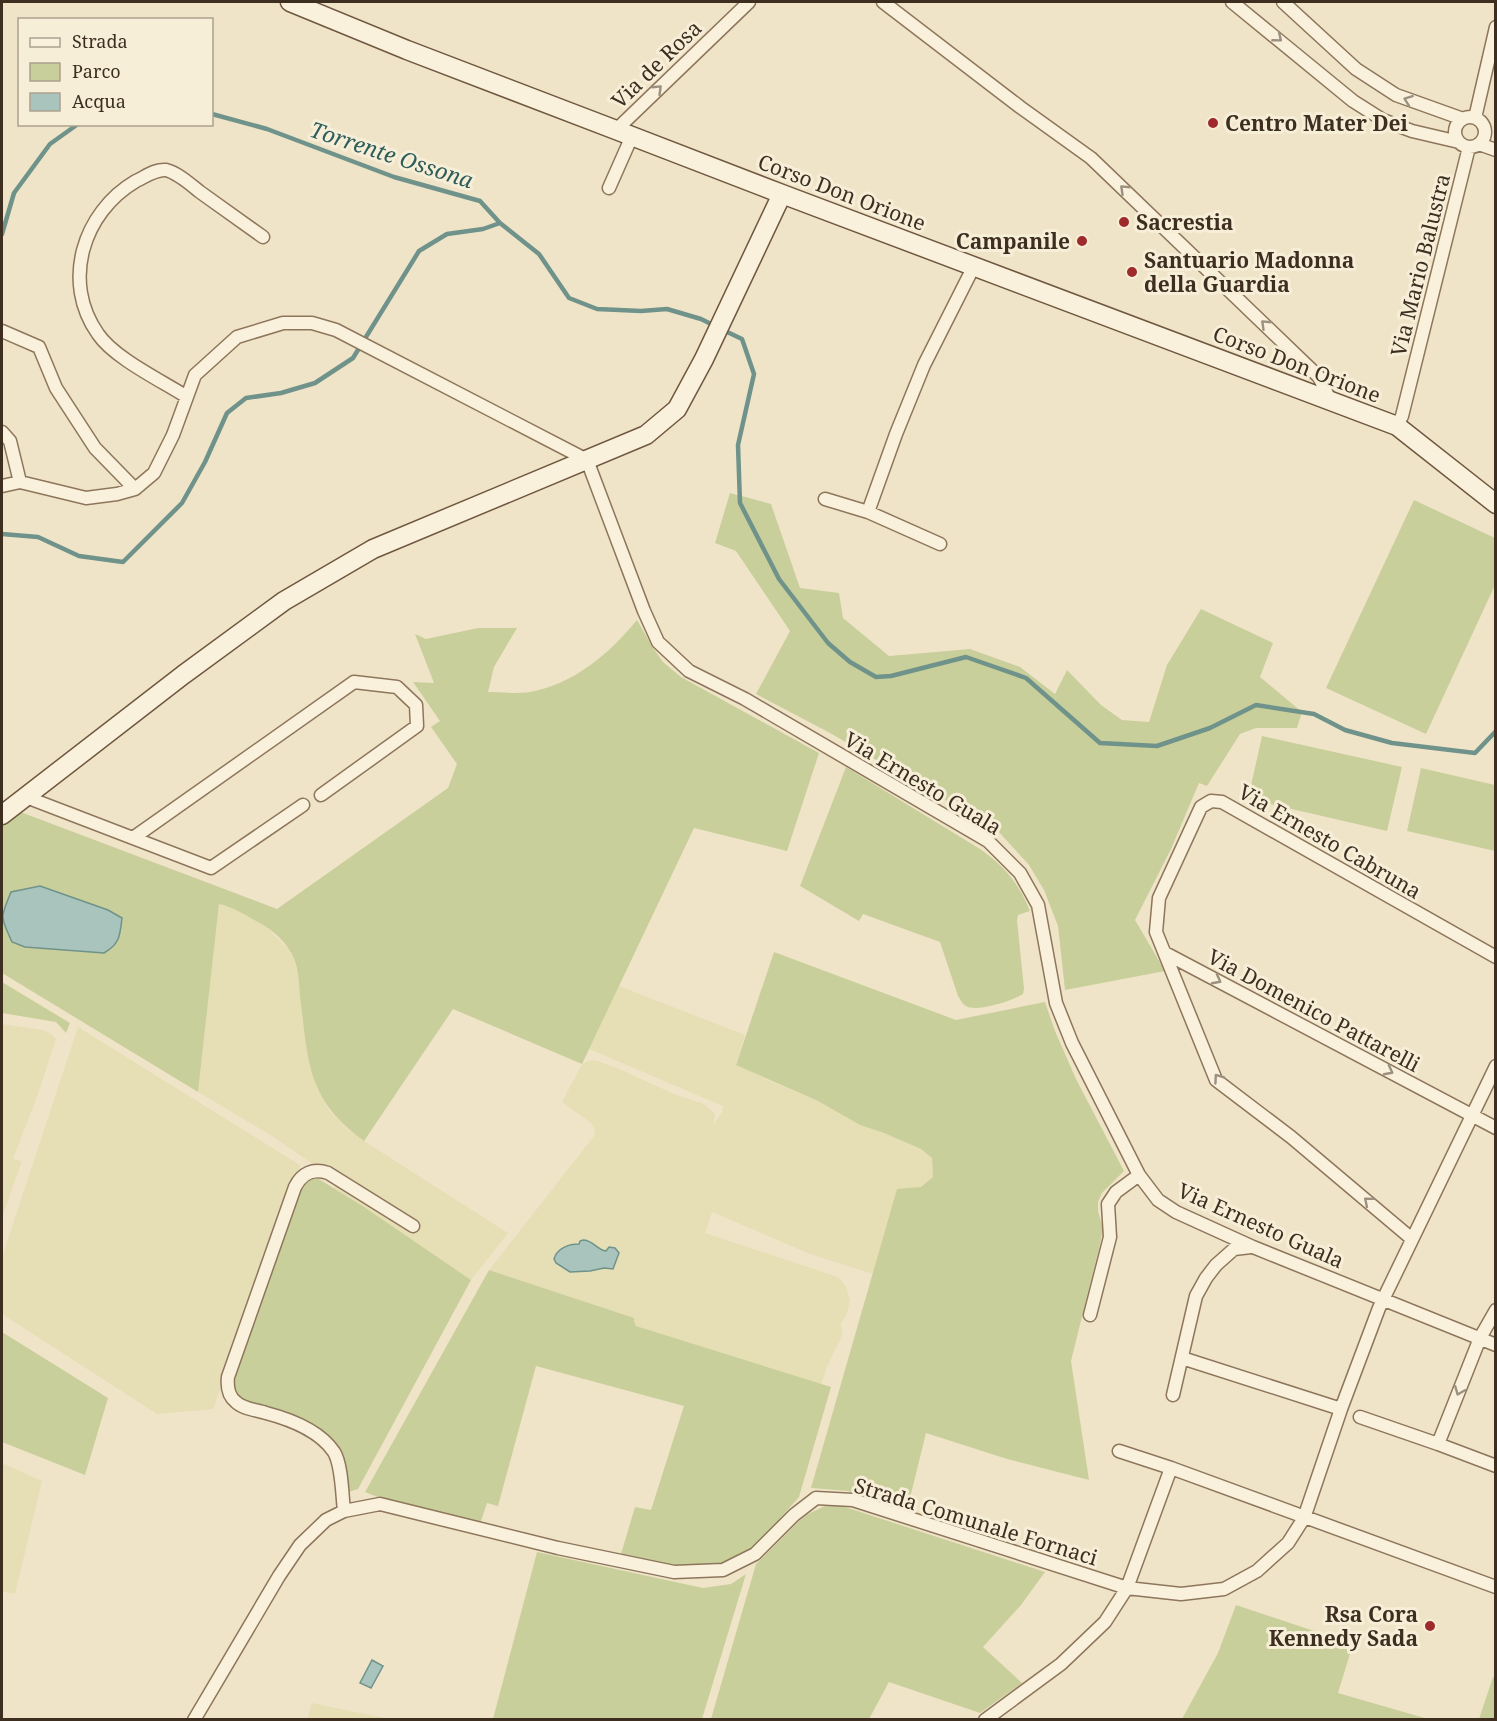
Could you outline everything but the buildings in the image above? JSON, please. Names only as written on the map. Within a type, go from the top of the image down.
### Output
[{"type":"street","name":"Corso Don Orione","points":[[290,2],[407,50],[782,194],[1397,426],[1496,504]]},
{"type":"street","name":"Via de Rosa","points":[[624,133],[749,2]]},
{"type":"street","points":[[883,2],[1098,164],[1319,377],[1330,399]]},
{"type":"street","points":[[1232,2],[1337,89],[1383,120],[1412,130],[1496,150]]},
{"type":"street","points":[[1283,2],[1356,69],[1396,95],[1479,121]]},
{"type":"street","points":[[1469,145],[1485,135],[1479,121],[1496,27]]},
{"type":"street","points":[[1469,145],[1456,136],[1455,129],[1458,124],[1479,121]]},
{"type":"street","points":[[609,188],[624,133]]},
{"type":"street","name":"Via Mario Balustra","points":[[1397,426],[1402,416],[1469,145]]},
{"type":"street","points":[[187,397],[120,356],[104,342],[94,328],[83,301],[80,282],[82,254],[89,232],[101,211],[116,196],[132,184],[160,170],[168,171],[183,180],[263,237]]},
{"type":"street","points":[[3,810],[26,797],[183,675],[285,601],[373,549],[646,435],[660,425],[677,409],[700,366],[782,194]]},
{"type":"street","points":[[867,512],[924,365],[974,266]]},
{"type":"street","points":[[2,486],[20,482],[86,498],[135,489],[154,473],[173,435],[195,375],[237,337],[283,323],[312,323],[336,330],[587,460]]},
{"type":"street","points":[[2,331],[39,347],[56,388],[95,448],[135,489]]},
{"type":"street","points":[[2,432],[10,441],[20,482]]},
{"type":"street","name":"Via Ernesto Guala","points":[[587,460],[658,642],[689,671],[745,699],[988,841],[1020,873],[1038,905],[1056,1003],[1072,1043],[1139,1175],[1158,1200],[1176,1212],[1252,1247],[1496,1345]]},
{"type":"street","points":[[825,499],[867,512],[940,543]]},
{"type":"street","points":[[133,838],[354,682],[396,687],[416,705],[417,726],[321,795]]},
{"type":"street","points":[[26,797],[211,868],[303,805]]},
{"type":"street","name":"Via Ernesto Cabruna","points":[[1165,953],[1156,932],[1159,898],[1201,807],[1211,801],[1222,802],[1496,957]]},
{"type":"street","points":[[1165,953],[1216,1080],[1291,1137],[1412,1239]]},
{"type":"street","name":"Via Domenico Pattarelli","points":[[1165,953],[1496,1128]]},
{"type":"street","name":"Strada Comunale Fornaci","points":[[194,1719],[279,1576],[300,1545],[326,1520],[344,1511],[380,1504],[558,1548],[674,1572],[723,1570],[755,1554],[794,1515],[816,1498],[853,1500],[1127,1588],[1181,1594],[1224,1588],[1257,1571],[1288,1543],[1304,1518],[1341,1409],[1383,1300],[1496,1066]]},
{"type":"street","points":[[344,1511],[338,1463],[328,1445],[320,1437],[297,1424],[239,1405],[229,1391],[228,1377],[295,1187],[305,1174],[315,1171],[328,1173],[413,1226]]},
{"type":"street","points":[[1090,1315],[1110,1237],[1108,1204],[1116,1192],[1139,1175]]},
{"type":"street","points":[[1173,1395],[1196,1296],[1215,1265],[1234,1249],[1252,1247]]},
{"type":"street","points":[[1438,1444],[1480,1338],[1496,1310]]},
{"type":"street","points":[[1182,1358],[1341,1409]]},
{"type":"street","points":[[1360,1417],[1496,1467]]},
{"type":"street","points":[[1119,1450],[1496,1587]]},
{"type":"street","points":[[985,1719],[1061,1664],[1105,1622],[1127,1588],[1171,1468]]},
{"type":"shaded area","points":[[219,904],[235,909],[266,926],[289,950],[298,973],[308,1053],[316,1084],[329,1110],[346,1128],[364,1141],[508,1233],[471,1280],[334,1188],[342,1176],[317,1167],[272,1136],[198,1092]]},
{"type":"shaded area","points":[[619,986],[745,1035],[736,1064],[818,1101],[860,1125],[921,1149],[932,1158],[933,1177],[921,1187],[897,1190],[873,1274],[810,1254],[712,1212],[705,1233],[838,1277],[845,1285],[850,1299],[846,1316],[841,1323],[842,1335],[821,1385],[636,1326],[634,1318],[489,1270],[594,1136],[595,1129],[591,1123],[562,1102],[582,1064],[591,1060],[598,1061],[674,1094],[704,1104],[715,1114],[714,1124],[722,1112],[723,1106],[589,1049]]},
{"type":"shaded area","points":[[2,1024],[43,1030],[56,1039],[13,1159],[22,1161],[2,1218]]},
{"type":"shaded area","points":[[78,1027],[300,1165],[213,1409],[157,1414],[2,1314],[2,1257]]},
{"type":"shaded area","points":[[2,1463],[42,1481],[15,1594],[2,1591]]},
{"type":"shaded area","points":[[312,1703],[389,1719],[307,1719]]},
{"type":"green space","points":[[730,493],[771,504],[800,588],[839,593],[843,618],[889,656],[970,649],[1020,667],[1055,694],[1067,670],[1101,705],[1122,720],[1149,722],[1167,665],[1201,609],[1273,643],[1260,677],[1302,712],[1297,728],[1256,728],[1240,734],[1207,786],[1199,783],[1171,849],[1135,920],[1165,971],[1065,990],[1058,926],[1044,890],[1029,865],[998,831],[830,733],[756,694],[790,631],[736,551],[715,543]]},
{"type":"green space","points":[[1414,500],[1495,538],[1495,585],[1426,734],[1326,688]]},
{"type":"green space","points":[[637,620],[663,662],[681,677],[819,753],[787,851],[694,828],[582,1064],[453,1009],[364,1141],[335,1115],[315,1082],[307,1050],[298,973],[291,953],[284,942],[273,932],[233,909],[219,904],[198,1092],[2,973],[2,824],[18,811],[277,909],[448,788],[457,764],[431,727],[440,721],[413,682],[434,683],[415,634],[426,639],[478,628],[517,628],[494,667],[488,692],[525,693],[546,688],[576,675],[602,656]]},
{"type":"green space","points":[[1262,736],[1402,767],[1387,831],[1248,799]]},
{"type":"green space","points":[[846,767],[980,849],[1010,876],[1030,911],[1018,915],[1017,920],[1023,994],[988,1006],[973,1008],[966,1006],[958,996],[940,942],[863,914],[859,921],[800,886]]},
{"type":"green space","points":[[1421,768],[1495,785],[1495,851],[1407,831]]},
{"type":"green space","points":[[774,952],[956,1020],[1045,1002],[1076,1079],[1124,1171],[1102,1193],[1098,1202],[1103,1229],[1071,1361],[1089,1480],[1007,1459],[926,1433],[907,1510],[848,1491],[811,1488],[897,1189],[921,1187],[933,1177],[932,1158],[921,1149],[860,1125],[818,1101],[736,1065]]},
{"type":"green space","points":[[2,982],[70,1023],[66,1033],[56,1022],[2,1013]]},
{"type":"green space","points":[[314,1176],[471,1280],[358,1489],[346,1493],[341,1453],[333,1444],[244,1403],[234,1394],[232,1376],[300,1185]]},
{"type":"green space","points":[[489,1270],[634,1318],[636,1326],[831,1387],[799,1497],[753,1549],[720,1567],[669,1567],[621,1554],[635,1507],[651,1510],[684,1406],[536,1366],[498,1506],[487,1503],[480,1524],[365,1492]]},
{"type":"green space","points":[[2,1332],[108,1398],[85,1475],[2,1442]]},
{"type":"green space","points":[[827,1505],[842,1506],[1045,1572],[1021,1605],[983,1647],[1022,1683],[980,1713],[889,1682],[869,1719],[711,1719],[756,1564],[798,1522],[808,1514]]},
{"type":"green space","points":[[537,1552],[703,1588],[731,1584],[746,1574],[702,1719],[493,1719]]},
{"type":"green space","points":[[1236,1605],[1353,1644],[1338,1693],[1428,1719],[1182,1719],[1218,1653]]},
{"type":"green space","points":[[1493,1677],[1495,1678],[1495,1719],[1479,1719]]},
{"type":"water","points":[[40,886],[108,910],[122,918],[120,934],[113,946],[104,953],[25,947],[12,942],[3,917],[11,892]]},
{"type":"water","points":[[583,1240],[606,1251],[609,1247],[615,1248],[619,1253],[613,1269],[570,1272],[556,1263],[554,1259],[561,1249],[579,1244]]},
{"type":"water","points":[[372,1660],[383,1666],[371,1688],[360,1683]]},
{"type":"waterway","name":"Torrente Ossona","points":[[213,114],[267,129],[394,177],[480,201],[500,223],[539,254],[569,298],[597,309],[641,311],[667,309],[701,319],[715,326]]},
{"type":"waterway","name":"Torrente Ossona","points":[[2,234],[14,193],[50,144],[75,126]]},
{"type":"waterway","points":[[2,534],[38,537],[79,556],[123,562],[182,503],[205,462],[227,413],[246,398],[281,393],[315,383],[353,358],[419,251],[447,234],[483,229],[500,223]]},
{"type":"waterway","name":"Torrente Ossona","points":[[723,330],[742,339],[754,374],[738,445],[740,503],[779,579],[828,643],[850,662],[876,677],[891,676],[966,657],[1026,678],[1100,743],[1157,746],[1210,728],[1256,705],[1314,714],[1345,730],[1392,743],[1475,753],[1496,731]]},
{"type":"place","name":"Centro Mater Dei","points":[[1213,123]]},
{"type":"place","name":"Sacrestia","points":[[1124,222]]},
{"type":"place","name":"Campanile","points":[[1082,241]]},
{"type":"place","name":"Santuario Madonna della Guardia","points":[[1132,272]]},
{"type":"place","name":"Rsa Cora Kennedy Sada","points":[[1430,1626]]}]
